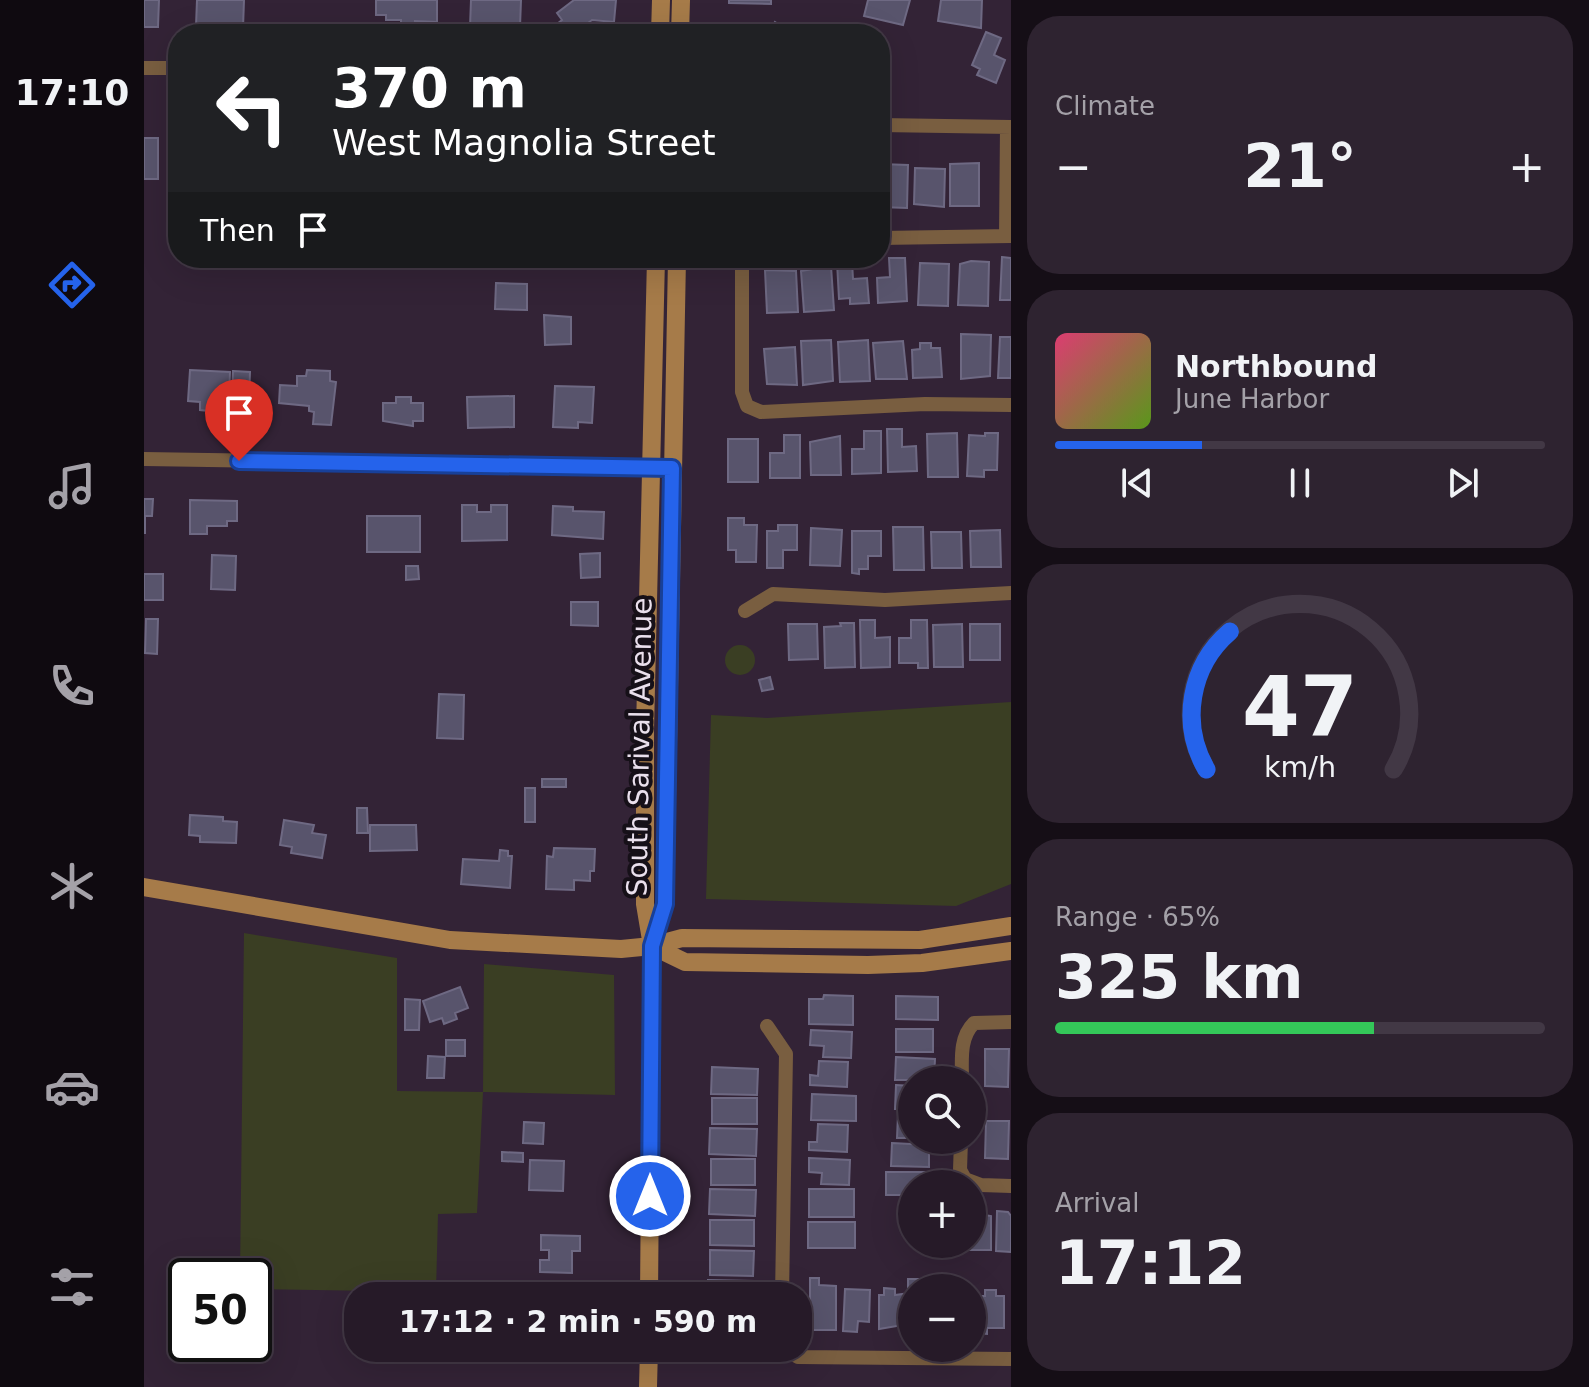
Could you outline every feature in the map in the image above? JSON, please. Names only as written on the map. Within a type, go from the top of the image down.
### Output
[{"type":"main road","points":[[660,24],[661,0]]},
{"type":"main road","points":[[680,24],[681,0]]},
{"type":"main road","name":"South Sarival Avenue","points":[[649,1282],[652,946],[645,889],[656,268]]},
{"type":"main road","name":"South Sarival Avenue","points":[[652,946],[665,904],[677,268]]},
{"type":"main road","points":[[652,467],[672,468]]},
{"type":"main road","points":[[144,887],[450,940],[574,948],[652,946],[682,938],[920,940],[1011,926]]},
{"type":"main road","points":[[652,946],[685,962],[868,965],[922,963],[1011,951]]},
{"type":"main road","points":[[648,1387],[649,1362]]},
{"type":"street","points":[[144,68],[168,68]]},
{"type":"street","points":[[890,125],[1009,127],[1008,236],[890,238]]},
{"type":"street","points":[[742,268],[742,392],[747,406],[761,412],[925,404],[1011,405]]},
{"type":"street","points":[[144,459],[652,467]]},
{"type":"street","points":[[745,611],[773,594],[885,600],[1011,593]]},
{"type":"street","points":[[962,1066],[963,1042],[974,1023],[1011,1022]]},
{"type":"street","points":[[767,1026],[786,1054],[782,1282]]},
{"type":"street","points":[[961,1154],[960,1170],[965,1179],[981,1185],[1011,1186]]},
{"type":"street","points":[[812,1357],[1011,1359]]},
{"type":"green space","points":[[740,645],[751,649],[755,660],[751,671],[740,675],[729,671],[725,660],[729,649]]},
{"type":"green space","points":[[1011,702],[1011,884],[956,906],[706,899],[711,715],[767,718]]},
{"type":"green space","points":[[244,933],[397,958],[397,1091],[483,1092],[477,1213],[438,1214],[436,1282],[344,1282],[344,1290],[272,1289],[272,1258],[240,1258]]},
{"type":"green space","points":[[484,964],[614,975],[615,1095],[483,1092]]},
{"type":"building","points":[[144,0],[159,0],[158,27],[144,27]]},
{"type":"building","points":[[197,0],[244,0],[243,24],[196,24]]},
{"type":"building","points":[[376,0],[437,0],[437,22],[401,24],[401,20],[386,20],[386,15],[376,15]]},
{"type":"building","points":[[471,0],[521,0],[520,24],[470,24]]},
{"type":"building","points":[[574,0],[616,0],[614,22],[592,20],[587,24],[557,24],[562,20],[557,13]]},
{"type":"building","points":[[729,0],[771,0],[771,4],[729,3]]},
{"type":"building","points":[[868,0],[910,0],[903,25],[864,16]]},
{"type":"building","points":[[941,0],[982,0],[981,28],[938,21]]},
{"type":"building","points":[[986,32],[1001,38],[994,55],[1005,60],[996,83],[977,75],[980,69],[972,65]]},
{"type":"building","points":[[144,138],[158,138],[158,179],[144,179]]},
{"type":"building","points":[[979,163],[979,206],[950,206],[950,164]]},
{"type":"building","points":[[890,164],[908,165],[907,208],[890,207]]},
{"type":"building","points":[[915,168],[945,169],[944,207],[914,204]]},
{"type":"building","points":[[1002,257],[1011,258],[1011,300],[1000,300]]},
{"type":"building","points":[[890,258],[905,258],[907,301],[878,303],[877,278],[890,277]]},
{"type":"building","points":[[989,262],[988,306],[958,305],[960,264]]},
{"type":"building","points":[[920,263],[949,264],[948,306],[918,305]]},
{"type":"building","points":[[831,268],[834,310],[804,312],[801,271]]},
{"type":"building","points":[[837,268],[852,268],[853,279],[867,278],[869,303],[850,304],[850,298],[839,299]]},
{"type":"building","points":[[765,270],[796,271],[798,312],[767,313]]},
{"type":"building","points":[[496,283],[527,284],[527,310],[495,309]]},
{"type":"building","points":[[544,315],[571,317],[571,344],[545,345]]},
{"type":"building","points":[[961,334],[991,335],[990,376],[961,379]]},
{"type":"building","points":[[1000,337],[1011,337],[1011,378],[998,378]]},
{"type":"building","points":[[831,340],[833,381],[803,385],[801,341]]},
{"type":"building","points":[[868,340],[870,381],[840,382],[838,342]]},
{"type":"building","points":[[903,341],[907,379],[876,379],[873,343]]},
{"type":"building","points":[[920,343],[931,343],[931,348],[940,348],[942,377],[913,378],[912,350],[920,349]]},
{"type":"building","points":[[795,347],[797,385],[767,384],[764,349]]},
{"type":"building","points":[[190,370],[230,372],[228,423],[209,423],[209,411],[200,410],[200,402],[188,401]]},
{"type":"building","points":[[307,370],[330,371],[330,381],[336,382],[331,425],[313,424],[314,412],[309,411],[309,406],[279,403],[280,385],[297,386],[297,376],[306,376]]},
{"type":"building","points":[[233,371],[250,372],[249,402],[232,401]]},
{"type":"building","points":[[555,386],[594,387],[592,423],[578,422],[578,428],[553,427]]},
{"type":"building","points":[[514,396],[514,427],[468,428],[467,397]]},
{"type":"building","points":[[396,397],[411,397],[411,403],[423,403],[423,421],[413,421],[413,426],[383,421],[383,403],[396,403]]},
{"type":"building","points":[[887,429],[902,429],[902,447],[916,446],[917,471],[888,472]]},
{"type":"building","points":[[864,431],[881,431],[881,473],[852,474],[852,449],[864,449]]},
{"type":"building","points":[[957,433],[958,477],[928,477],[927,434]]},
{"type":"building","points":[[985,433],[998,433],[997,470],[984,470],[984,477],[967,476],[969,435],[985,436]]},
{"type":"building","points":[[784,435],[800,435],[800,478],[770,478],[770,453],[784,453]]},
{"type":"building","points":[[840,436],[841,475],[811,475],[810,442]]},
{"type":"building","points":[[728,439],[758,439],[758,482],[728,482]]},
{"type":"building","points":[[144,499],[153,499],[152,516],[145,516],[145,534]]},
{"type":"building","points":[[190,500],[237,501],[237,521],[227,521],[227,526],[207,526],[207,534],[190,534]]},
{"type":"building","points":[[462,505],[477,505],[477,512],[491,512],[491,505],[507,505],[507,540],[462,541]]},
{"type":"building","points":[[553,506],[573,507],[573,511],[604,512],[603,539],[552,535]]},
{"type":"building","points":[[367,516],[420,516],[420,552],[367,552]]},
{"type":"building","points":[[728,518],[744,518],[744,525],[757,525],[756,562],[736,562],[736,550],[728,550]]},
{"type":"building","points":[[778,525],[797,525],[797,550],[783,550],[783,568],[767,568],[767,531],[778,531]]},
{"type":"building","points":[[893,527],[923,527],[924,570],[894,570]]},
{"type":"building","points":[[811,528],[842,530],[840,566],[810,565]]},
{"type":"building","points":[[1000,530],[1001,567],[971,567],[970,531]]},
{"type":"building","points":[[852,531],[881,531],[881,556],[868,556],[868,569],[859,569],[859,574],[852,573]]},
{"type":"building","points":[[931,532],[961,532],[962,568],[932,568]]},
{"type":"building","points":[[600,553],[600,577],[581,578],[580,554]]},
{"type":"building","points":[[212,555],[236,556],[235,590],[211,589]]},
{"type":"building","points":[[406,566],[418,566],[419,579],[406,580]]},
{"type":"building","points":[[144,574],[163,574],[163,600],[144,600]]},
{"type":"building","points":[[571,602],[598,602],[598,626],[571,625]]},
{"type":"building","points":[[146,619],[158,619],[157,654],[145,653]]},
{"type":"building","points":[[860,620],[875,620],[875,638],[890,637],[890,667],[861,668]]},
{"type":"building","points":[[911,620],[927,620],[928,668],[918,668],[918,663],[899,663],[899,638],[911,638]]},
{"type":"building","points":[[840,623],[854,623],[855,667],[825,668],[824,627],[841,626]]},
{"type":"building","points":[[788,624],[817,624],[818,659],[789,660]]},
{"type":"building","points":[[962,624],[963,667],[934,667],[933,625]]},
{"type":"building","points":[[970,624],[1000,624],[1000,660],[970,660]]},
{"type":"building","points":[[770,677],[773,689],[762,691],[759,680]]},
{"type":"building","points":[[439,694],[464,695],[463,739],[437,738]]},
{"type":"building","points":[[542,779],[566,779],[566,787],[542,787]]},
{"type":"building","points":[[525,788],[535,788],[535,822],[525,822]]},
{"type":"building","points":[[357,808],[367,808],[368,833],[357,833]]},
{"type":"building","points":[[190,815],[223,817],[223,821],[237,822],[236,843],[200,842],[200,836],[189,835]]},
{"type":"building","points":[[284,820],[314,825],[312,833],[326,835],[322,858],[291,853],[292,847],[280,845]]},
{"type":"building","points":[[370,825],[416,825],[417,850],[370,851]]},
{"type":"building","points":[[554,848],[595,849],[594,871],[590,871],[590,881],[574,880],[574,890],[546,889],[547,856],[553,857]]},
{"type":"building","points":[[500,850],[508,851],[508,856],[512,856],[510,888],[461,884],[463,859],[499,861]]},
{"type":"building","points":[[460,987],[468,1008],[455,1013],[457,1019],[444,1024],[442,1018],[430,1022],[423,1001]]},
{"type":"building","points":[[824,995],[853,996],[853,1025],[809,1024],[809,999],[823,999]]},
{"type":"building","points":[[896,996],[938,997],[938,1020],[896,1019]]},
{"type":"building","points":[[405,999],[420,1000],[419,1030],[405,1030]]},
{"type":"building","points":[[896,1029],[933,1029],[933,1052],[896,1052]]},
{"type":"building","points":[[811,1030],[852,1032],[851,1058],[823,1057],[824,1046],[810,1045]]},
{"type":"building","points":[[446,1040],[465,1040],[465,1056],[446,1056]]},
{"type":"building","points":[[985,1049],[1009,1049],[1008,1087],[986,1086]]},
{"type":"building","points":[[428,1056],[445,1057],[444,1078],[427,1078]]},
{"type":"building","points":[[896,1057],[935,1059],[935,1066],[898,1066],[898,1080],[895,1080]]},
{"type":"building","points":[[819,1061],[848,1062],[847,1087],[810,1085],[810,1075],[818,1076]]},
{"type":"building","points":[[712,1067],[758,1069],[757,1095],[711,1094]]},
{"type":"building","points":[[896,1085],[898,1085],[898,1109],[895,1109]]},
{"type":"building","points":[[812,1094],[856,1096],[856,1121],[811,1120]]},
{"type":"building","points":[[712,1098],[757,1098],[757,1124],[712,1124]]},
{"type":"building","points":[[986,1121],[1009,1121],[1008,1159],[985,1158]]},
{"type":"building","points":[[524,1122],[544,1123],[543,1144],[523,1143]]},
{"type":"building","points":[[818,1124],[848,1125],[847,1152],[809,1150],[809,1142],[817,1142]]},
{"type":"building","points":[[710,1128],[757,1129],[756,1156],[709,1154]]},
{"type":"building","points":[[892,1143],[898,1143],[898,1154],[929,1154],[929,1167],[891,1166]]},
{"type":"building","points":[[502,1152],[523,1153],[523,1162],[502,1161]]},
{"type":"building","points":[[809,1158],[850,1160],[849,1185],[821,1184],[822,1173],[809,1172]]},
{"type":"building","points":[[711,1159],[755,1159],[755,1185],[711,1185]]},
{"type":"building","points":[[530,1160],[564,1161],[563,1191],[529,1190]]},
{"type":"building","points":[[886,1172],[898,1172],[898,1195],[886,1195]]},
{"type":"building","points":[[710,1189],[756,1190],[755,1216],[709,1214]]},
{"type":"building","points":[[809,1189],[854,1189],[854,1217],[809,1217]]},
{"type":"building","points":[[997,1211],[1008,1212],[1011,1216],[1011,1252],[996,1251]]},
{"type":"building","points":[[986,1215],[991,1216],[991,1250],[986,1250]]},
{"type":"building","points":[[710,1220],[754,1220],[754,1246],[710,1245]]},
{"type":"building","points":[[808,1222],[855,1222],[855,1248],[808,1248]]},
{"type":"building","points":[[541,1235],[580,1236],[580,1251],[572,1251],[572,1273],[540,1272],[540,1260],[549,1260],[549,1250],[541,1250]]},
{"type":"building","points":[[710,1250],[754,1251],[753,1276],[710,1275]]},
{"type":"building","points":[[810,1278],[819,1278],[819,1285],[836,1286],[836,1330],[812,1330]]},
{"type":"building","points":[[708,1280],[754,1281],[754,1282]]},
{"type":"building","points":[[884,1288],[895,1289],[895,1295],[898,1295],[898,1326],[879,1329],[879,1295],[884,1295]]},
{"type":"building","points":[[845,1289],[870,1290],[869,1322],[858,1321],[857,1332],[843,1331]]},
{"type":"building","points":[[986,1290],[996,1290],[996,1296],[1004,1296],[1004,1328],[987,1328],[987,1334]]},
{"type":"route","points":[[239,461],[672,468],[665,904],[652,946],[650,987],[650,1196]]}]
